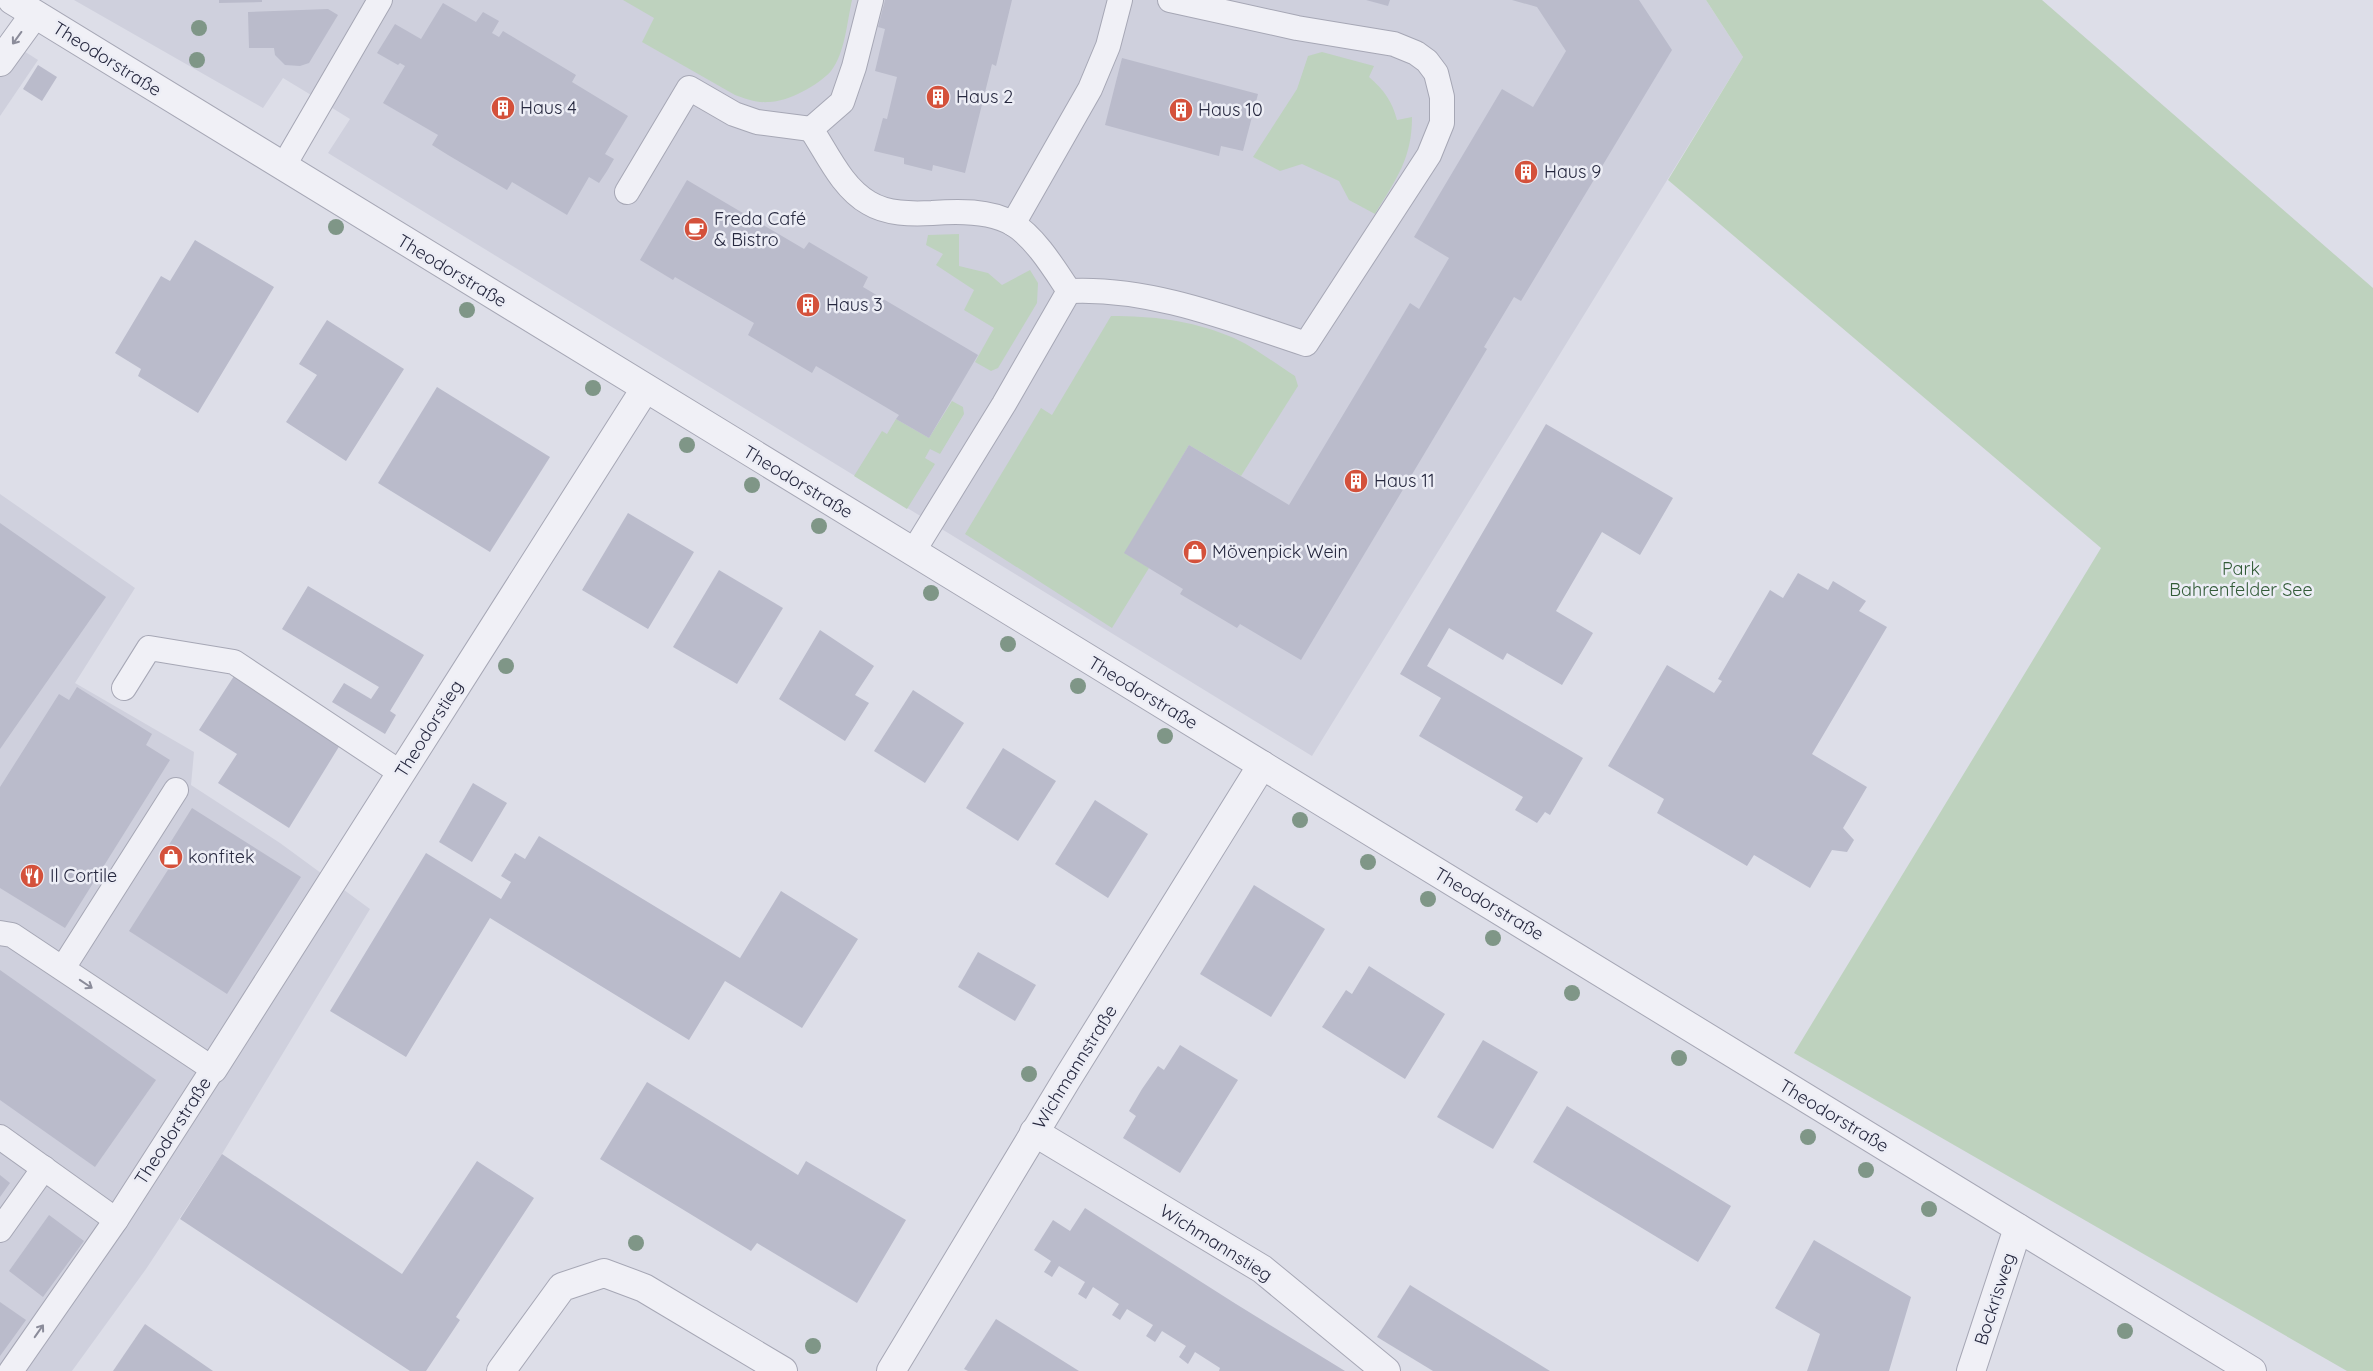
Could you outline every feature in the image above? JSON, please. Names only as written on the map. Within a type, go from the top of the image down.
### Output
[{"type":"street","name":"Theodorstraße","points":[[12,0],[2252,1371]]},
{"type":"street","name":"Theodorstraße","points":[[0,62],[34,15]]},
{"type":"street","name":"Theodorstieg","points":[[213,1069],[645,389]]},
{"type":"street","name":"Wichmannstraße","points":[[890,1371],[1034,1132],[1262,765]]},
{"type":"street","name":"Wichmannstieg","points":[[1034,1132],[1262,1269],[1386,1371]]},
{"type":"street","name":"Bockrisweg","points":[[1972,1371],[2018,1228]]},
{"type":"street","points":[[501,1371],[562,1287],[604,1273],[644,1288],[783,1371]]},
{"type":"lane","points":[[283,167],[380,0]]},
{"type":"lane","points":[[627,192],[689,88],[734,114],[757,122],[810,129],[842,102],[854,67],[870,0]]},
{"type":"lane","points":[[1013,224],[1090,88],[1108,46],[1120,0]]},
{"type":"lane","points":[[1069,291],[1100,289],[1180,304],[1306,344],[1429,155],[1442,123],[1442,97],[1436,73],[1427,61],[1416,53],[1394,44],[1297,28],[1170,0]]},
{"type":"lane","points":[[810,129],[844,179],[869,203],[883,209],[912,214],[950,212],[986,214],[1013,224],[1043,254],[1069,291]]},
{"type":"lane","points":[[913,552],[1004,404],[1069,291]]},
{"type":"lane","points":[[124,688],[148,648],[234,662],[401,773]]},
{"type":"lane","points":[[62,968],[176,790]]},
{"type":"lane","name":"Theodorstraße","points":[[0,933],[12,935],[213,1069],[116,1220],[11,1371]]},
{"type":"lane","points":[[0,1137],[116,1220]]},
{"type":"lane","points":[[0,1230],[44,1168]]},
{"type":"shaded area","points":[[74,0],[1706,0],[1743,57],[1312,756],[328,153],[350,119],[321,101],[283,78],[263,108]]},
{"type":"shaded area","points":[[0,36],[38,60],[0,116]]},
{"type":"shaded area","points":[[0,494],[135,588],[75,683],[194,752],[191,785],[280,843],[370,909],[222,1154],[146,1269],[72,1371],[0,1371]]},
{"type":"green space","points":[[623,0],[852,0],[842,46],[836,64],[831,71],[819,82],[802,92],[785,99],[765,102],[735,95],[642,42],[654,18]]},
{"type":"green space","name":"Park Bahrenfelder See","points":[[1706,0],[2042,0],[2373,288],[2373,1371],[2347,1371],[1794,1053],[2101,548],[1668,180],[1743,57]]},
{"type":"green space","points":[[1322,52],[1374,66],[1369,77],[1387,96],[1397,120],[1412,117],[1406,157],[1396,179],[1375,214],[1349,200],[1339,181],[1302,164],[1280,171],[1253,157],[1297,89],[1308,56]]},
{"type":"green space","points":[[959,234],[959,266],[988,273],[1002,285],[1030,270],[1038,283],[1037,303],[998,368],[991,371],[975,362],[994,328],[964,310],[974,290],[936,265],[943,254],[926,245],[928,235]]},
{"type":"green space","points":[[1111,316],[1171,320],[1200,326],[1229,336],[1254,349],[1295,376],[1298,386],[1241,476],[1189,445],[1125,553],[1149,568],[1112,628],[965,534],[1041,408],[1052,415]]},
{"type":"green space","points":[[952,401],[963,407],[964,414],[940,454],[930,449],[925,458],[935,464],[907,509],[854,476],[882,431],[887,434],[896,419],[929,438]]},
{"type":"building","points":[[219,0],[262,0],[262,2],[219,3]]},
{"type":"building","name":"Haus 2","points":[[885,0],[1012,0],[996,66],[992,64],[965,173],[933,165],[932,171],[904,164],[904,158],[874,151],[883,118],[887,119],[897,77],[875,71],[885,29],[878,27]]},
{"type":"building","points":[[1366,0],[1390,0],[1388,6]]},
{"type":"building","points":[[1512,0],[1639,0],[1672,50],[1521,301],[1514,297],[1484,347],[1487,349],[1301,660],[1240,624],[1237,628],[1180,594],[1183,589],[1124,553],[1189,445],[1289,505],[1410,303],[1419,309],[1449,258],[1414,237],[1502,89],[1533,107],[1566,51],[1537,7]]},
{"type":"building","name":"Haus 4","points":[[443,3],[476,22],[483,12],[499,21],[492,33],[499,37],[503,31],[576,75],[572,82],[628,116],[605,154],[614,159],[607,171],[599,183],[589,177],[567,215],[512,182],[507,190],[448,155],[432,145],[438,135],[383,103],[405,66],[400,63],[398,65],[377,53],[395,24],[421,39]]},
{"type":"building","points":[[328,9],[338,15],[309,63],[300,66],[285,65],[275,55],[274,48],[249,48],[248,12]]},
{"type":"building","name":"Haus 10","points":[[1122,58],[1258,94],[1243,151],[1221,146],[1219,156],[1105,125]]},
{"type":"building","points":[[38,65],[57,77],[42,101],[23,89]]},
{"type":"building","name":"Haus 3","points":[[687,180],[804,249],[809,242],[868,277],[863,287],[978,355],[929,438],[896,419],[899,415],[816,366],[812,373],[748,335],[754,323],[675,277],[673,280],[640,260]]},
{"type":"building","points":[[195,240],[274,287],[198,413],[138,376],[141,369],[115,353],[161,276],[170,281]]},
{"type":"building","points":[[327,320],[404,369],[346,461],[286,422],[317,375],[299,364]]},
{"type":"building","points":[[437,387],[550,457],[490,552],[378,483]]},
{"type":"building","points":[[1546,424],[1673,498],[1640,555],[1602,532],[1556,611],[1593,633],[1562,685],[1507,653],[1503,660],[1449,628],[1427,666],[1583,758],[1550,815],[1545,812],[1537,823],[1515,810],[1523,797],[1419,736],[1441,698],[1400,674]]},
{"type":"building","points":[[628,513],[694,552],[648,629],[582,590]]},
{"type":"building","points":[[0,523],[106,597],[0,749]]},
{"type":"building","points":[[719,570],[783,608],[737,684],[673,647]]},
{"type":"building","points":[[1798,573],[1828,590],[1833,581],[1866,601],[1859,611],[1887,627],[1812,754],[1867,787],[1843,828],[1854,840],[1847,852],[1832,850],[1810,888],[1754,855],[1747,866],[1657,813],[1664,799],[1608,766],[1667,665],[1714,693],[1722,681],[1718,679],[1770,590],[1783,598]]},
{"type":"building","points":[[308,586],[424,655],[390,711],[396,715],[385,734],[332,702],[344,683],[371,699],[379,687],[282,629]]},
{"type":"building","points":[[820,630],[874,666],[855,695],[869,703],[845,741],[779,699]]},
{"type":"building","points":[[236,673],[340,745],[289,828],[218,783],[237,754],[199,730]]},
{"type":"building","points":[[77,687],[152,734],[146,745],[170,760],[65,928],[0,888],[0,787],[59,694],[69,700]]},
{"type":"building","points":[[913,690],[964,723],[925,783],[874,751]]},
{"type":"building","points":[[1003,748],[1056,781],[1018,841],[966,808]]},
{"type":"building","points":[[473,783],[507,803],[472,862],[439,842]]},
{"type":"building","points":[[1095,800],[1148,834],[1108,898],[1055,864]]},
{"type":"building","points":[[192,808],[301,877],[227,994],[129,931],[171,865],[160,859]]},
{"type":"building","points":[[539,836],[740,958],[781,891],[858,939],[802,1028],[725,981],[689,1040],[490,918],[406,1057],[330,1011],[426,853],[501,899],[511,882],[501,876],[515,853],[525,859]]},
{"type":"building","points":[[1254,885],[1325,929],[1271,1017],[1200,974]]},
{"type":"building","points":[[978,952],[1036,985],[1015,1021],[958,987]]},
{"type":"building","points":[[1369,966],[1445,1014],[1405,1079],[1322,1027],[1346,990],[1352,994]]},
{"type":"building","points":[[0,970],[156,1080],[95,1167],[0,1100]]},
{"type":"building","points":[[1483,1040],[1538,1072],[1493,1149],[1437,1117]]},
{"type":"building","points":[[1180,1045],[1238,1080],[1180,1173],[1123,1138],[1136,1116],[1129,1111],[1142,1089],[1158,1066],[1164,1070]]},
{"type":"building","points":[[647,1082],[798,1175],[806,1161],[906,1220],[857,1303],[757,1243],[751,1251],[600,1159]]},
{"type":"building","points":[[1567,1106],[1731,1206],[1698,1262],[1533,1162]]},
{"type":"building","points":[[222,1154],[402,1274],[477,1161],[534,1198],[456,1317],[460,1320],[426,1371],[410,1371],[180,1219]]},
{"type":"building","points":[[0,1175],[10,1183],[0,1197]]},
{"type":"building","points":[[1085,1208],[1345,1371],[1219,1371],[1220,1368],[1195,1352],[1188,1364],[1179,1357],[1186,1346],[1162,1331],[1155,1342],[1146,1336],[1153,1325],[1127,1309],[1120,1320],[1112,1315],[1119,1304],[1093,1287],[1086,1299],[1078,1294],[1085,1282],[1059,1266],[1052,1277],[1044,1272],[1051,1261],[1034,1250],[1053,1220],[1070,1231]]},
{"type":"building","points":[[49,1215],[84,1241],[43,1297],[9,1271]]},
{"type":"building","points":[[1814,1240],[1911,1297],[1889,1371],[1807,1371],[1820,1334],[1775,1308]]},
{"type":"building","points":[[1410,1285],[1550,1371],[1433,1371],[1377,1337]]},
{"type":"building","points":[[0,1302],[26,1320],[0,1356]]},
{"type":"building","points":[[996,1319],[1079,1371],[968,1371],[964,1369]]},
{"type":"building","points":[[145,1324],[213,1371],[113,1371]]},
{"type":"place","name":"Haus 2","points":[[938,97]]},
{"type":"place","name":"Haus 4","points":[[503,108]]},
{"type":"place","name":"Haus 10","points":[[1181,110]]},
{"type":"place","name":"Haus 9","points":[[1526,172]]},
{"type":"place","name":"Freda Café & Bistro","points":[[696,229]]},
{"type":"place","name":"Haus 3","points":[[808,305]]},
{"type":"place","name":"Haus 11","points":[[1356,481]]},
{"type":"place","name":"Mövenpick Wein","points":[[1195,552]]},
{"type":"place","name":"konfitek","points":[[171,857]]},
{"type":"place","name":"Il Cortile","points":[[32,876]]}]
